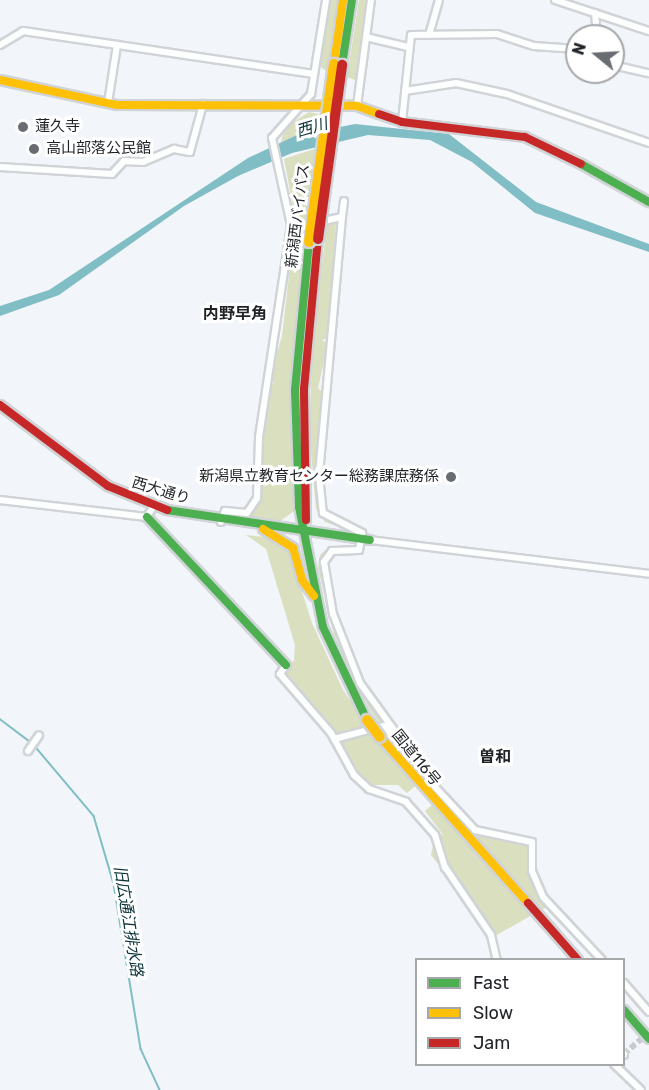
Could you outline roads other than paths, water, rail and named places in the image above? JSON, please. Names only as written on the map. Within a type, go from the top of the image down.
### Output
[{"type":"main road","name":"新潟西バイパス","points":[[305,533],[300,437],[314,241],[338,64],[343,0]]},
{"type":"main road","name":"新潟西バイパス","points":[[338,64],[352,0]]},
{"type":"main road","points":[[0,80],[108,103],[357,106],[402,122],[546,144],[649,202]]},
{"type":"main road","name":"西大通り","points":[[1,408],[108,486],[150,512],[366,540]]},
{"type":"main road","points":[[150,512],[286,665]]},
{"type":"main road","points":[[260,527],[293,548],[302,580],[314,596]]},
{"type":"main road","name":"国道116号","points":[[305,533],[314,596],[340,670],[367,720],[380,738],[576,958]]},
{"type":"main road","points":[[625,1011],[649,1039]]},
{"type":"street","points":[[221,522],[225,511],[247,513],[257,498],[259,437],[291,228],[282,177],[273,148],[278,128],[307,104],[326,0]]},
{"type":"street","points":[[357,106],[370,0]]},
{"type":"street","points":[[429,35],[439,0]]},
{"type":"street","points":[[555,0],[649,31]]},
{"type":"street","points":[[595,13],[596,24]]},
{"type":"street","points":[[0,45],[23,31],[314,74]]},
{"type":"street","points":[[402,122],[411,35],[497,34],[534,46],[565,48]]},
{"type":"street","points":[[366,37],[408,47]]},
{"type":"street","points":[[108,103],[117,45]]},
{"type":"street","points":[[625,68],[649,73]]},
{"type":"street","points":[[405,91],[456,83],[507,93],[649,143]]},
{"type":"street","points":[[0,167],[112,174],[124,161],[143,162],[174,149],[190,152],[203,104]]},
{"type":"street","points":[[344,201],[320,448],[320,505],[334,523],[360,528],[366,540]]},
{"type":"street","points":[[291,228],[342,217]]},
{"type":"street","points":[[0,500],[150,512]]},
{"type":"street","points":[[366,540],[649,574]]},
{"type":"street","points":[[366,540],[359,550],[338,549],[327,555],[327,590],[360,683],[409,749],[475,830],[532,842],[532,871],[543,897],[600,958]]},
{"type":"street","points":[[286,665],[280,674],[334,739],[362,783],[403,800],[435,835],[445,867],[491,935],[497,958]]},
{"type":"street","points":[[334,739],[384,726],[406,752],[409,749]]},
{"type":"street","points":[[28,751],[39,735]]},
{"type":"street","points":[[625,984],[649,1012]]},
{"type":"street","points":[[615,1066],[641,1090]]},
{"type":"water","points":[[355,124],[449,134],[536,202],[649,244],[649,252],[535,213],[472,162],[430,140],[368,135],[292,153],[238,176],[184,206],[59,295],[0,316],[0,306],[49,290],[248,158],[295,136]]},
{"type":"waterway","name":"旧広通江排水路","points":[[0,719],[30,742]]},
{"type":"waterway","name":"旧広通江排水路","points":[[34,745],[94,816],[114,884],[141,1049],[160,1090]]},
{"type":"tunnel","points":[[625,1053],[646,1035]]},
{"type":"place","name":"蓮久寺","points":[[23,127]]},
{"type":"place","name":"高山部落公民館","points":[[34,149]]},
{"type":"place","name":"新潟県立教育センター総務課庶務係","points":[[451,477]]},
{"type":"district","name":"内野早角","points":[[235,314]]},
{"type":"district","name":"曽和","points":[[495,757]]},
{"type":"water label","name":"西川","points":[[312,128]]}]
